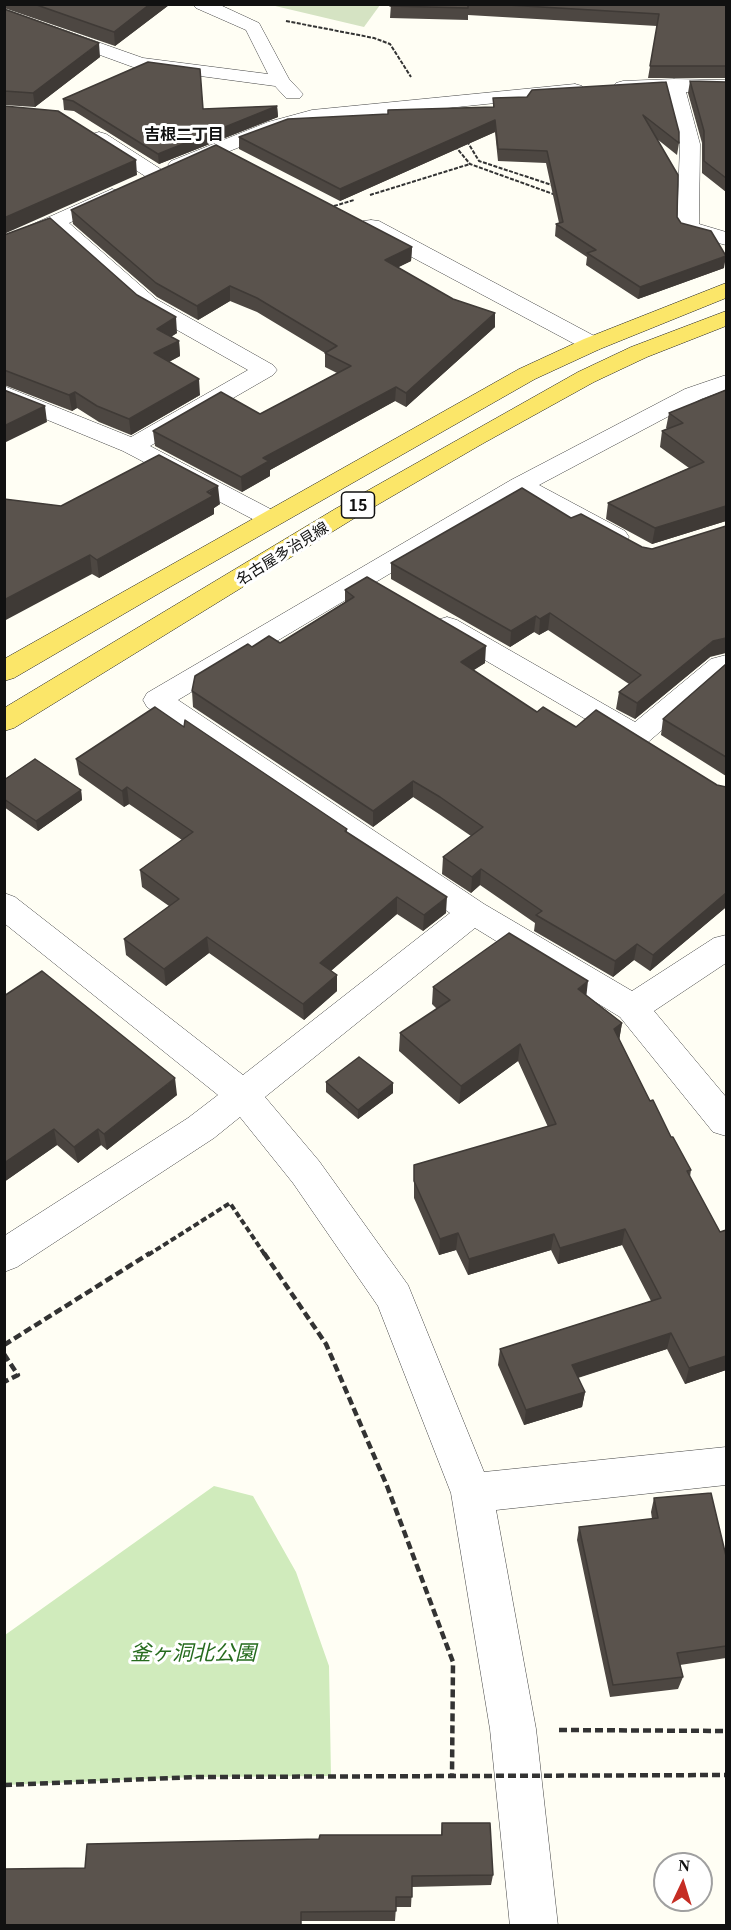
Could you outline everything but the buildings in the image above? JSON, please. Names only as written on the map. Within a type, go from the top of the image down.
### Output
[{"type":"main road","name":"名古屋多治見線","points":[[4,672],[160,581],[518,379],[592,344],[726,290]]},
{"type":"main road","name":"名古屋多治見線","points":[[4,721],[473,438],[596,372],[639,352],[726,318]]},
{"type":"street","points":[[202,4],[254,27],[281,81],[312,116]]},
{"type":"street","points":[[4,14],[140,63],[281,81]]},
{"type":"street","points":[[674,85],[690,144],[688,228],[726,239]]},
{"type":"street","points":[[4,244],[155,174],[275,126],[312,116],[427,103],[597,89],[674,85],[726,86]]},
{"type":"street","points":[[86,129],[155,174]]},
{"type":"street","points":[[218,148],[239,158]]},
{"type":"street","points":[[334,206],[592,344]]},
{"type":"street","points":[[55,222],[148,304],[265,370],[132,446]]},
{"type":"street","points":[[726,382],[693,394],[520,485],[157,700],[473,912],[632,1008],[726,1122]]},
{"type":"street","points":[[4,393],[132,446],[271,519]]},
{"type":"street","points":[[520,485],[640,550]]},
{"type":"street","points":[[363,577],[393,594]]},
{"type":"street","points":[[423,612],[647,742],[721,665],[726,664]]},
{"type":"street","points":[[4,905],[243,1095],[306,1172],[394,1297],[472,1493],[513,1729],[534,1926]]},
{"type":"street","points":[[4,1256],[201,1128],[473,912]]},
{"type":"street","points":[[632,1008],[726,947]]},
{"type":"street","points":[[472,1493],[726,1466]]},
{"type":"path","points":[[285,21],[374,38],[390,44],[427,103]]},
{"type":"path","points":[[478,161],[565,189]]},
{"type":"path","points":[[368,195],[470,164],[559,196]]},
{"type":"path","points":[[334,206],[357,199]]},
{"type":"path","points":[[4,1345],[230,1203],[326,1344],[387,1486],[453,1662],[452,1776]]},
{"type":"path","points":[[4,1354],[18,1375],[4,1382]]},
{"type":"path","points":[[513,1729],[726,1731]]},
{"type":"path","points":[[4,1785],[196,1777],[726,1775]]},
{"type":"green space","points":[[380,4],[364,27],[271,5]]},
{"type":"green space","name":"釜ヶ洞北公園","points":[[214,1486],[253,1496],[296,1572],[329,1666],[331,1776],[196,1777],[5,1785],[5,1635]]},
{"type":"district","name":"吉根二丁目","points":[[184,134]]}]
